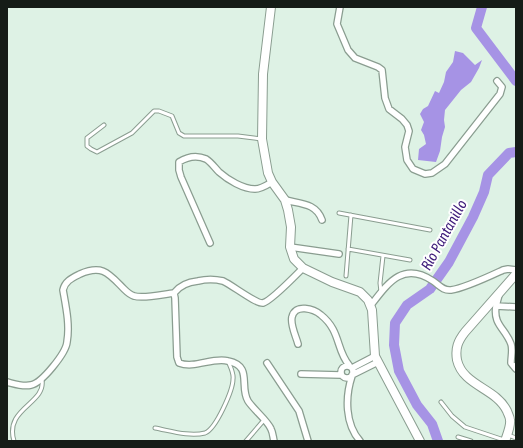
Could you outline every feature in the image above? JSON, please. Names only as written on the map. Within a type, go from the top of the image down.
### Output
[{"type":"street","points":[[271,7],[263,74],[262,139],[268,173],[272,182],[285,200],[288,210],[291,227],[290,248],[294,259],[303,268],[332,282],[365,295],[371,305],[377,359],[420,441]]},
{"type":"street","points":[[340,7],[337,24],[348,50],[355,58],[382,70],[389,109],[407,125],[409,131],[406,147],[407,160],[413,170],[424,174],[432,173],[445,164],[500,94],[502,87],[497,81]]},
{"type":"street","points":[[210,243],[181,176],[179,162],[187,157],[206,159],[221,173],[245,187],[255,189],[272,182]]},
{"type":"street","points":[[285,200],[314,207],[320,213],[322,220]]},
{"type":"street","points":[[290,248],[339,254]]},
{"type":"street","points":[[7,382],[25,386],[33,385],[42,380],[61,357],[67,344],[69,330],[63,290],[67,281],[86,271],[97,269],[106,272],[133,296],[139,297],[174,293],[182,285],[193,281],[206,279],[221,281],[238,289],[258,302],[264,303],[303,268]]},
{"type":"street","points":[[371,305],[381,292],[393,280],[402,274],[412,272],[424,276],[441,288],[451,290],[503,270],[516,270]]},
{"type":"street","points":[[506,439],[513,420],[501,401],[494,394],[471,381],[462,373],[458,366],[456,350],[459,341],[465,332],[516,274]]},
{"type":"street","points":[[500,292],[496,306],[496,320],[510,343],[512,352],[511,363],[516,369]]},
{"type":"street","points":[[174,293],[177,357],[179,363],[186,366],[217,360],[237,364],[243,371],[245,383],[244,393],[271,428],[274,441]]},
{"type":"street","points":[[496,306],[516,307]]},
{"type":"street","points":[[298,344],[292,317],[295,312],[300,309],[312,310],[324,318],[336,333],[344,360],[353,371],[349,384],[348,404],[350,421],[354,433],[360,441]]},
{"type":"street","points":[[340,373],[345,365],[350,366],[377,359]]},
{"type":"street","points":[[301,374],[340,373],[347,378],[377,359]]},
{"type":"street","points":[[340,373],[344,360]]},
{"type":"street","points":[[267,363],[299,411],[308,441]]},
{"type":"street","points":[[340,373],[349,384]]},
{"type":"lane","points":[[104,125],[87,138],[87,146],[91,150],[97,152],[132,133],[154,111],[159,111],[172,116],[179,133],[184,136],[238,136],[262,139]]},
{"type":"lane","points":[[339,212],[430,230]]},
{"type":"lane","points":[[346,276],[351,215]]},
{"type":"lane","points":[[348,249],[410,260]]},
{"type":"lane","points":[[381,292],[380,283],[384,256]]},
{"type":"lane","points":[[155,428],[196,434],[207,432],[216,422],[231,392],[234,377],[228,361]]},
{"type":"lane","points":[[14,441],[13,436],[15,420],[20,412],[40,393],[43,386],[42,380]]},
{"type":"lane","points":[[441,402],[452,416],[465,427],[506,439],[516,438]]},
{"type":"lane","points":[[246,441],[264,420]]},
{"type":"lane","points":[[458,437],[471,441]]},
{"type":"shaded area","points":[[455,51],[463,53],[475,65],[482,60],[471,82],[461,90],[445,110],[445,127],[436,162],[418,160],[419,149],[426,144],[421,130],[424,122],[420,114],[423,109],[428,106],[435,91],[439,93],[444,82],[446,72],[453,62]]},
{"type":"waterway","name":"Río Pantanillo","points":[[482,7],[476,28],[516,81]]},
{"type":"waterway","name":"Río Pantanillo","points":[[438,441],[432,424],[417,405],[399,371],[394,345],[395,323],[407,305],[430,289],[449,262],[473,217],[484,192],[488,175],[509,153],[516,152]]}]
